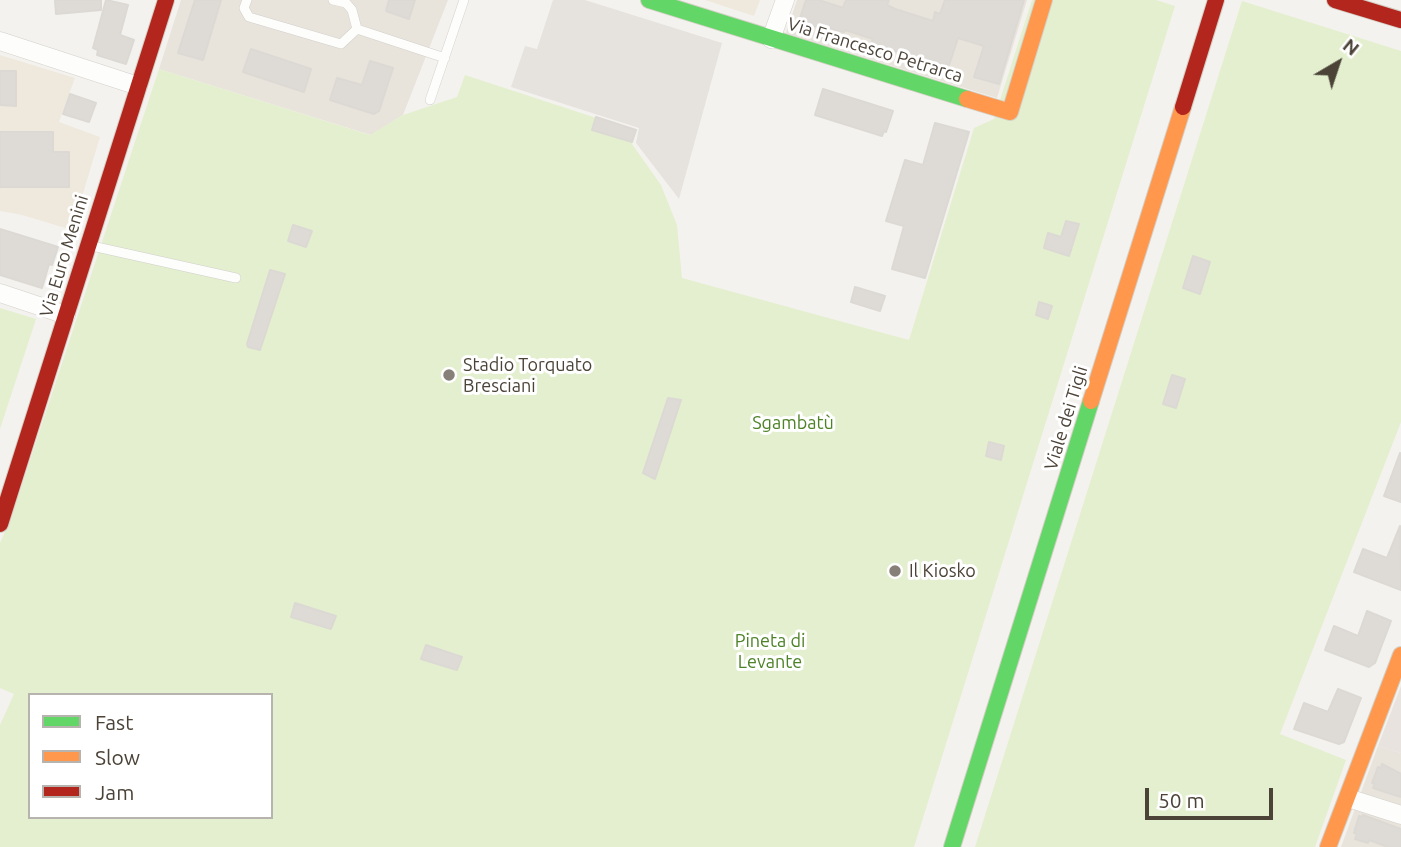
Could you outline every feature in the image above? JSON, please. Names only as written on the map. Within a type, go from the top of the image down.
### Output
[{"type":"street","name":"Via Euro Menini","points":[[0,524],[166,0]]},
{"type":"street","name":"Via Francesco Petrarca","points":[[649,0],[1010,112],[1044,0]]},
{"type":"street","points":[[772,39],[785,0]]},
{"type":"street","points":[[1335,0],[1401,20]]},
{"type":"street","name":"Viale dei Tigli","points":[[952,847],[1215,1]]},
{"type":"street","points":[[0,41],[138,86]]},
{"type":"street","points":[[0,293],[66,315]]},
{"type":"street","points":[[1328,847],[1401,655]]},
{"type":"street","points":[[1348,798],[1401,815]]},
{"type":"lane","points":[[247,0],[244,8],[249,17],[341,44],[358,29]]},
{"type":"lane","points":[[333,0],[346,2],[355,17],[358,29]]},
{"type":"lane","points":[[430,100],[464,0]]},
{"type":"lane","points":[[358,29],[444,58]]},
{"type":"lane","points":[[87,245],[236,278]]},
{"type":"shaded area","points":[[181,0],[448,0],[403,115],[371,135],[159,69]]},
{"type":"shaded area","points":[[553,0],[585,0],[722,43],[679,199],[636,143],[639,128],[511,87],[525,46],[537,49]]},
{"type":"shaded area","points":[[705,0],[760,0],[754,16]]},
{"type":"shaded area","points":[[797,0],[1027,0],[997,98],[786,33]]},
{"type":"shaded area","points":[[0,55],[75,78],[59,122],[100,137],[72,230],[0,211]]},
{"type":"shaded area","points":[[1401,686],[1401,753],[1378,746]]},
{"type":"shaded area","points":[[1378,746],[1401,753],[1401,847],[1341,847]]},
{"type":"green space","name":"Pineta di Levante","points":[[1032,0],[1156,0],[1175,6],[914,847],[0,847],[0,725],[14,694],[0,688],[0,543],[11,518],[159,69],[370,135],[403,115],[457,97],[465,75],[636,131],[632,144],[661,185],[677,225],[682,278],[909,340],[974,128],[994,119]]},
{"type":"green space","points":[[1242,1],[1401,51],[1401,422],[1280,734],[1346,760],[1315,847],[975,847]]},
{"type":"green space","points":[[0,308],[36,319],[0,429]]},
{"type":"building","points":[[55,0],[101,0],[101,10],[56,14]]},
{"type":"building","points":[[106,0],[128,5],[120,35],[134,40],[126,64],[97,55],[98,50],[93,48]]},
{"type":"building","points":[[195,0],[221,0],[203,60],[178,53]]},
{"type":"building","points":[[389,0],[415,0],[409,19],[386,11]]},
{"type":"building","points":[[806,0],[819,0],[843,8],[846,0],[889,0],[887,5],[895,9],[933,21],[935,12],[940,14],[945,0],[1024,0],[999,84],[974,77],[984,46],[958,38],[949,65],[946,63],[945,66],[871,44],[873,39],[845,30],[844,32],[829,28],[829,31],[799,21]]},
{"type":"building","points":[[251,49],[311,69],[304,92],[243,72]]},
{"type":"building","points":[[370,61],[393,68],[379,111],[374,114],[330,100],[337,78],[362,85]]},
{"type":"building","points":[[0,71],[16,71],[16,106],[0,105]]},
{"type":"building","points":[[823,89],[893,111],[886,132],[884,131],[882,136],[815,115]]},
{"type":"building","points":[[70,94],[96,103],[89,122],[63,114]]},
{"type":"building","points":[[596,117],[636,130],[632,142],[592,130]]},
{"type":"building","points":[[935,123],[969,132],[925,278],[892,269],[904,226],[886,221],[905,160],[923,165]]},
{"type":"building","points":[[0,132],[53,132],[53,152],[69,152],[69,187],[0,187]]},
{"type":"building","points":[[1066,221],[1079,224],[1069,256],[1044,248],[1048,233],[1061,237]]},
{"type":"building","points":[[293,225],[312,231],[306,247],[288,241]]},
{"type":"building","points":[[0,229],[58,247],[52,265],[49,264],[42,288],[0,275]]},
{"type":"building","points":[[1193,256],[1210,262],[1200,294],[1183,288]]},
{"type":"building","points":[[270,270],[285,274],[260,350],[248,347],[247,344]]},
{"type":"building","points":[[855,287],[885,296],[880,311],[851,302]]},
{"type":"building","points":[[1039,302],[1052,306],[1048,319],[1036,315]]},
{"type":"building","points":[[1172,375],[1185,379],[1176,408],[1163,404]]},
{"type":"building","points":[[668,398],[681,400],[655,479],[643,473]]},
{"type":"building","points":[[989,442],[1004,446],[1001,460],[986,456]]},
{"type":"building","points":[[1401,454],[1401,502],[1384,496]]},
{"type":"building","points":[[1400,526],[1401,590],[1354,572],[1363,549],[1387,558]]},
{"type":"building","points":[[295,603],[336,616],[331,629],[291,617]]},
{"type":"building","points":[[1367,611],[1391,621],[1375,663],[1369,667],[1325,650],[1334,626],[1358,636]]},
{"type":"building","points":[[426,645],[462,657],[457,670],[421,659]]},
{"type":"building","points":[[1338,689],[1361,698],[1344,742],[1339,744],[1294,729],[1304,703],[1328,712]]},
{"type":"building","points":[[1382,764],[1401,774],[1401,797],[1373,788],[1375,784],[1372,783],[1378,767],[1381,768]]},
{"type":"building","points":[[1363,815],[1401,829],[1401,847],[1388,847],[1369,840],[1368,843],[1355,839],[1359,816]]},
{"type":"traffic: fast","points":[[649,0],[967,99]]},
{"type":"traffic: fast","points":[[952,847],[1091,401]]},
{"type":"traffic: slow","points":[[967,99],[1010,112],[1044,0]]},
{"type":"traffic: slow","points":[[1091,401],[1183,107]]},
{"type":"traffic: slow","points":[[1328,847],[1401,655]]},
{"type":"traffic: jam","points":[[0,524],[166,0]]},
{"type":"traffic: jam","points":[[1183,107],[1216,0]]},
{"type":"traffic: jam","points":[[1335,0],[1401,20]]},
{"type":"place","name":"Stadio Torquato Bresciani","points":[[449,375]]},
{"type":"place","name":"Il Kiosko","points":[[895,571]]},
{"type":"park label","name":"Sgambatù","points":[[793,423]]}]
